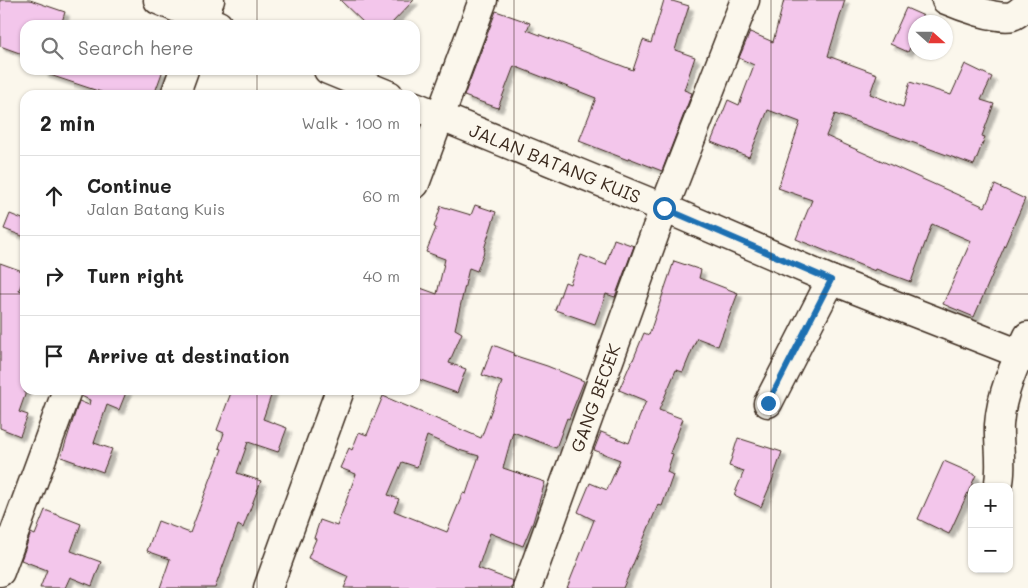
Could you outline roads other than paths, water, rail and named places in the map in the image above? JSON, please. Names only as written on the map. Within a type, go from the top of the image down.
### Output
[{"type":"street","points":[[158,0],[208,17]]},
{"type":"street","points":[[420,170],[483,0]]},
{"type":"street","name":"GANG BECEK","points":[[526,588],[664,208],[745,0]]},
{"type":"street","points":[[946,0],[970,10],[1003,17],[1012,16],[1028,4]]},
{"type":"street","points":[[177,90],[182,75]]},
{"type":"street","points":[[340,75],[377,90]]},
{"type":"street","name":"JALAN BATANG KUIS","points":[[420,108],[664,208],[831,280],[1025,349]]},
{"type":"street","points":[[768,403],[831,280]]},
{"type":"street","points":[[999,483],[1000,413],[1006,391],[1025,349]]},
{"type":"street","points":[[0,572],[65,395]]},
{"type":"street","points":[[268,588],[338,395]]}]
